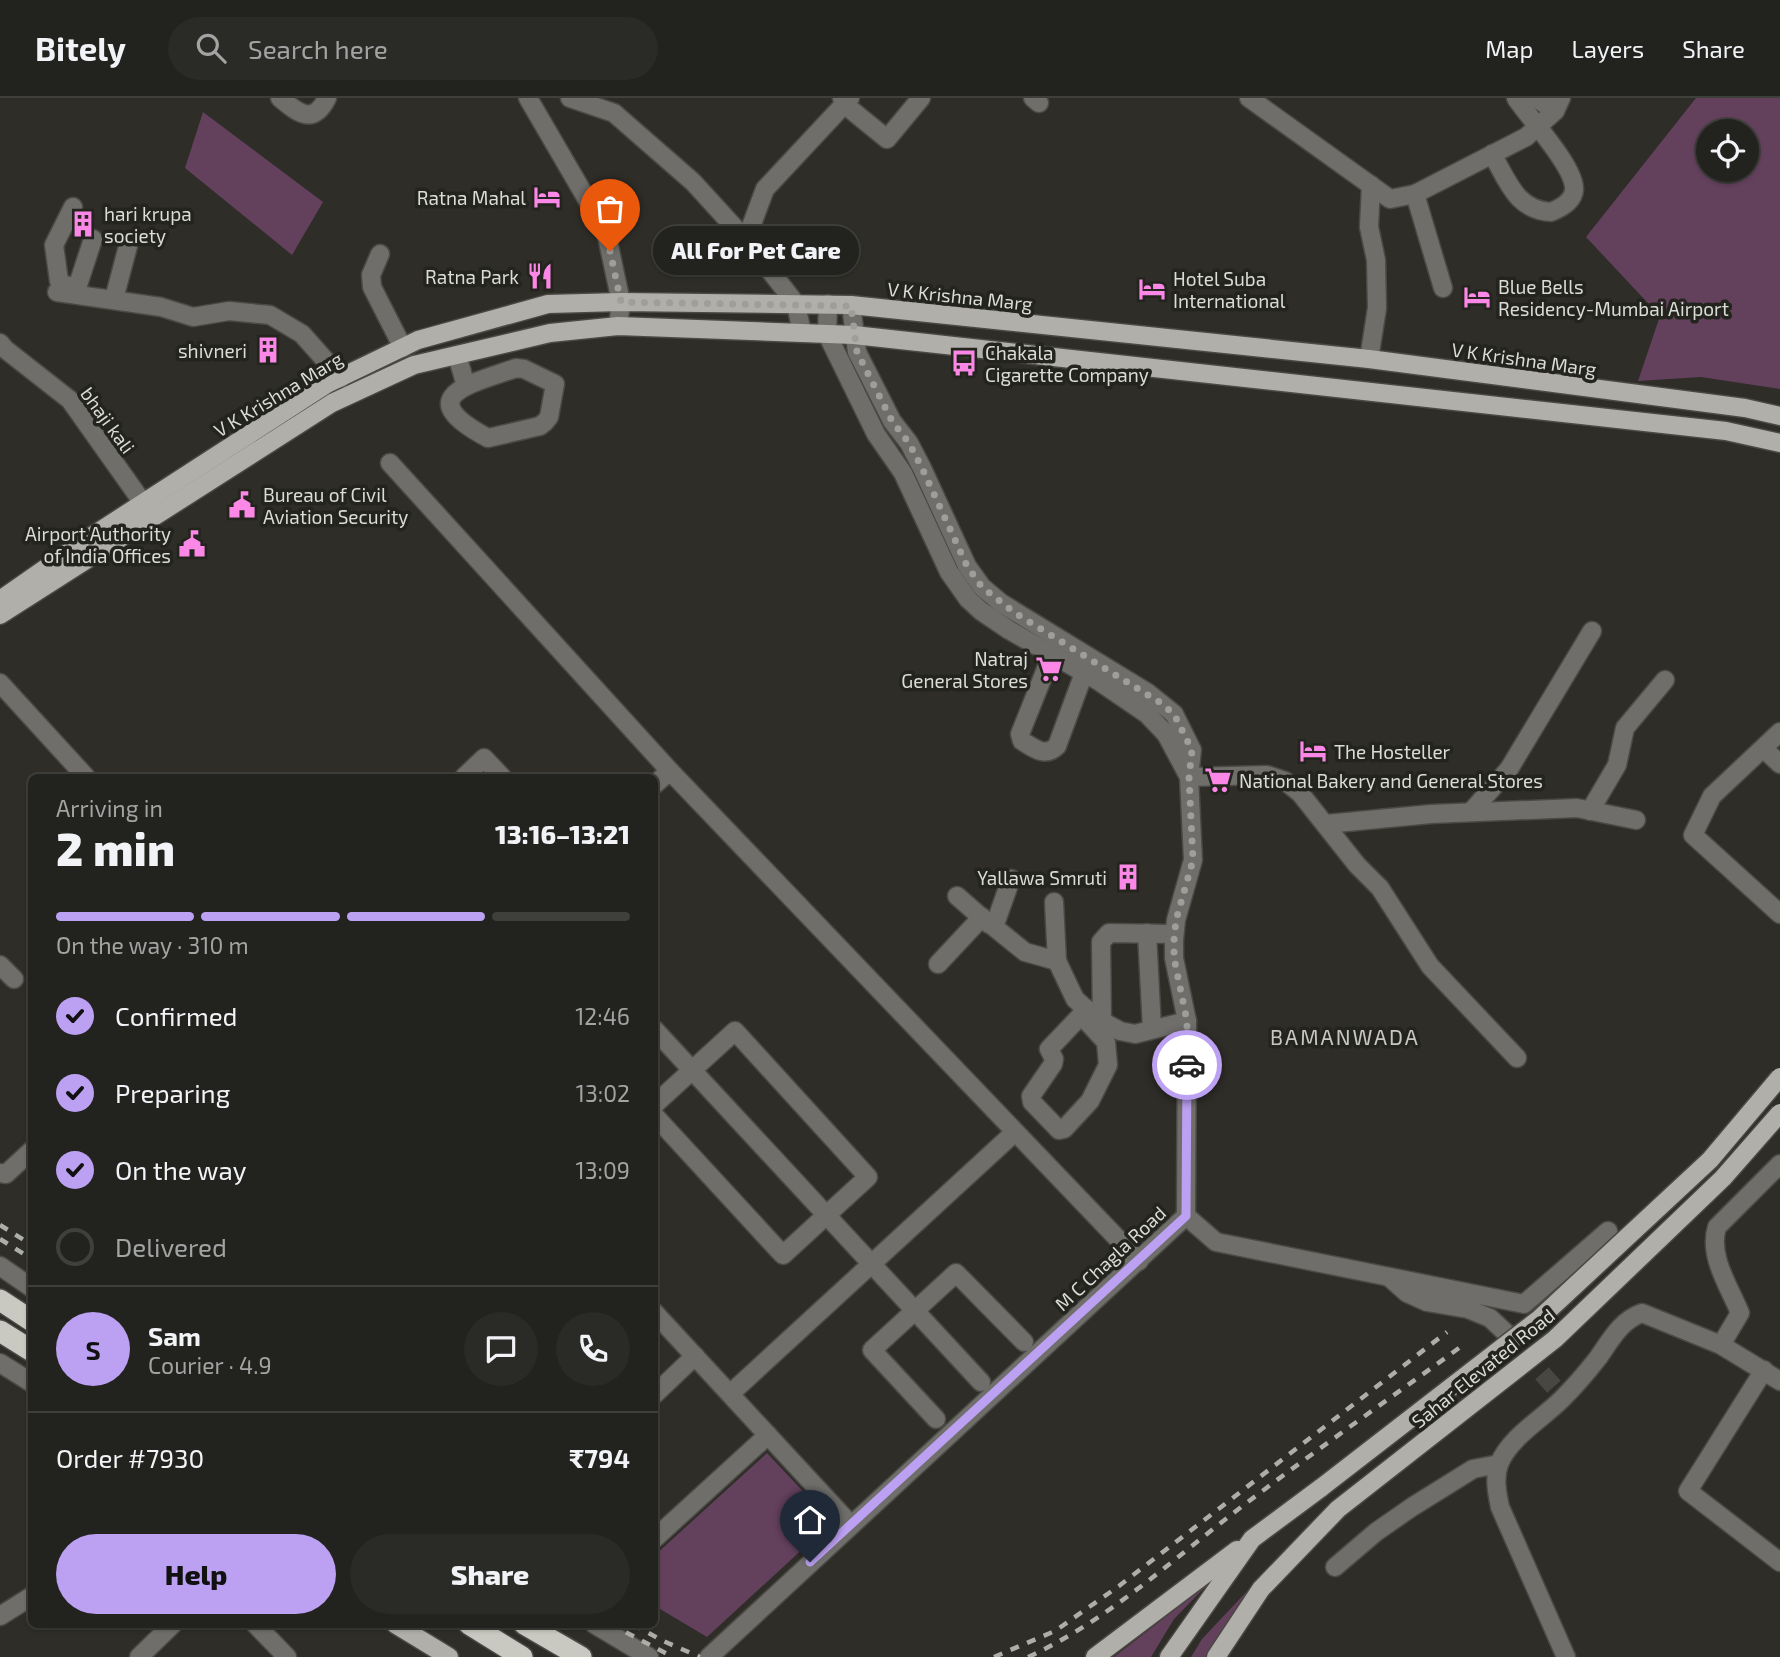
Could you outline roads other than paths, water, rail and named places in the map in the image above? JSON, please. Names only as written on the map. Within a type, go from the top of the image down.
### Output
[{"type":"highway","points":[[0,1300],[28,1318]]},
{"type":"highway","points":[[0,1331],[28,1348]]},
{"type":"highway","points":[[475,1628],[522,1657]]},
{"type":"highway","points":[[531,1628],[581,1657]]},
{"type":"main road","name":"V K Krishna Marg","points":[[1,597],[143,503],[341,378],[418,340],[548,304],[621,302],[851,306],[1369,359],[1741,408],[1780,416]]},
{"type":"main road","name":"V K Krishna Marg","points":[[0,615],[332,403],[414,365],[550,333],[618,326],[854,335],[1735,433],[1780,443]]},
{"type":"main road","points":[[1735,433],[1741,408]]},
{"type":"main road","name":"Sahar Elevated Road","points":[[1095,1657],[1322,1487],[1539,1319],[1710,1160],[1780,1077]]},
{"type":"main road","name":"Sahar Elevated Road","points":[[1216,1657],[1261,1589],[1338,1509],[1555,1339],[1723,1178],[1780,1113]]},
{"type":"main road","points":[[1169,1657],[1252,1539]]},
{"type":"main road","points":[[402,1628],[449,1657]]},
{"type":"street","points":[[280,98],[307,116],[316,113],[327,98]]},
{"type":"street","points":[[528,98],[606,232],[621,302],[618,326]]},
{"type":"street","points":[[570,98],[614,113],[693,182],[746,240],[796,304],[802,333]]},
{"type":"street","points":[[746,240],[765,189],[845,100],[887,139],[921,98]]},
{"type":"street","points":[[1492,155],[1523,203],[1547,212],[1568,203],[1574,190],[1572,176],[1516,98]]},
{"type":"street","points":[[1252,99],[1390,200],[1415,194],[1538,128],[1558,105],[1538,99]]},
{"type":"street","points":[[1369,359],[1377,308],[1376,260],[1368,227],[1371,185]]},
{"type":"street","points":[[1415,194],[1443,288]]},
{"type":"street","points":[[72,207],[54,248],[59,281],[69,290],[161,307],[193,317],[229,311],[270,315],[302,334],[341,378]]},
{"type":"street","points":[[69,290],[93,239]]},
{"type":"street","points":[[114,299],[128,246]]},
{"type":"street","points":[[380,254],[371,275],[372,287],[403,348]]},
{"type":"street","name":"M C Chagla Road","points":[[710,1655],[1186,1216],[1187,1021],[1174,958],[1174,934],[1193,860],[1189,777],[1159,725],[1135,705],[1087,668],[1043,656],[970,600],[958,587],[903,473],[876,434],[827,334],[828,304]]},
{"type":"street","points":[[851,306],[857,352],[892,421],[918,460],[974,578],[985,590],[1087,668],[1057,746],[1051,752],[1044,753],[1021,741],[1020,734],[1043,656]]},
{"type":"street","name":"bhaji kali","points":[[0,343],[70,400],[143,503]]},
{"type":"street","points":[[490,347],[497,375]]},
{"type":"street","points":[[457,355],[466,386]]},
{"type":"street","points":[[520,368],[554,382],[556,386],[549,417],[545,422],[540,426],[490,438],[452,411],[451,397],[459,388],[497,375],[520,368]]},
{"type":"street","points":[[390,463],[670,771],[1139,1261]]},
{"type":"street","points":[[945,564],[961,555]]},
{"type":"street","points":[[970,600],[985,590]]},
{"type":"street","points":[[1471,812],[1509,769],[1592,631]]},
{"type":"street","points":[[1590,811],[1617,765],[1625,727],[1665,680]]},
{"type":"street","points":[[0,683],[83,774]]},
{"type":"street","points":[[1780,732],[1712,796],[1693,835],[1780,914]]},
{"type":"street","points":[[1763,749],[1780,764]]},
{"type":"street","points":[[467,774],[484,758],[499,774]]},
{"type":"street","points":[[658,782],[670,771]]},
{"type":"street","points":[[1189,777],[1267,775],[1284,781],[1300,793],[1357,865],[1380,888],[1430,966],[1517,1058]]},
{"type":"street","points":[[1326,824],[1471,812],[1577,808],[1636,820]]},
{"type":"street","points":[[938,964],[988,922],[1011,879]]},
{"type":"street","points":[[957,897],[1025,952],[1056,961]]},
{"type":"street","points":[[1054,902],[1056,961],[1075,999],[1106,1042],[1109,1052],[1108,1065],[1090,1101],[1064,1129],[1059,1130],[1032,1102],[1031,1096],[1053,1064],[1054,1059],[1049,1049],[1084,1012]]},
{"type":"street","points":[[1102,1021],[1101,942],[1104,936],[1110,933],[1174,934]]},
{"type":"street","points":[[1147,933],[1152,1030]]},
{"type":"street","points":[[0,965],[14,979]]},
{"type":"street","points":[[1084,1012],[1120,1031],[1135,1034],[1187,1021]]},
{"type":"street","points":[[658,1101],[735,1031],[869,1177],[783,1255],[658,1119]]},
{"type":"street","points":[[658,1033],[981,1382]]},
{"type":"street","points":[[730,1394],[1015,1132]]},
{"type":"street","points":[[0,1173],[6,1174],[28,1154]]},
{"type":"street","points":[[1721,1346],[1740,1313],[1714,1251],[1717,1227],[1776,1177]]},
{"type":"street","points":[[1186,1216],[1216,1242],[1524,1304],[1608,1231]]},
{"type":"street","points":[[0,1266],[28,1285]]},
{"type":"street","points":[[936,1419],[872,1350],[956,1273],[1024,1342]]},
{"type":"street","points":[[1388,1276],[1407,1293],[1427,1302],[1468,1309],[1490,1318],[1506,1333]]},
{"type":"street","points":[[1566,1657],[1500,1507],[1496,1486],[1499,1465],[1512,1444],[1559,1393],[1590,1368],[1623,1324],[1642,1313],[1721,1346],[1780,1381]]},
{"type":"street","points":[[658,1316],[850,1525]]},
{"type":"street","points":[[658,1387],[695,1356]]},
{"type":"street","points":[[0,1363],[28,1380]]},
{"type":"street","points":[[1764,1370],[1688,1491],[1780,1562]]},
{"type":"street","points":[[658,1535],[768,1435]]},
{"type":"street","points":[[1335,1567],[1376,1532],[1473,1469],[1499,1465]]},
{"type":"street","points":[[0,1616],[28,1598]]},
{"type":"street","points":[[139,1657],[169,1628]]},
{"type":"street","points":[[259,1628],[287,1657]]},
{"type":"street","points":[[601,1628],[649,1657]]},
{"type":"tunnel","points":[[1506,1333],[1555,1388]]},
{"type":"railway","points":[[0,1225],[28,1242]]},
{"type":"railway","points":[[0,1239],[28,1256]]},
{"type":"railway","points":[[994,1657],[1055,1631],[1119,1586],[1447,1332]]},
{"type":"railway","points":[[1028,1657],[1084,1627],[1110,1609],[1264,1490],[1459,1348]]},
{"type":"railway","points":[[618,1628],[673,1657]]},
{"type":"railway","points":[[640,1628],[700,1657]]},
{"type":"place","name":"Ratna Mahal","points":[[547,197]]},
{"type":"place","name":"hari krupa society","points":[[83,224]]},
{"type":"place","name":"All For Pet Care","points":[[610,251]]},
{"type":"place","name":"Ratna Park","points":[[540,276]]},
{"type":"place","name":"Hotel Suba International","points":[[1152,289]]},
{"type":"place","name":"Blue Bells Residency-Mumbai Airport","points":[[1477,297]]},
{"type":"place","name":"shivneri","points":[[268,350]]},
{"type":"place","name":"Chakala Cigarette Company","points":[[964,363]]},
{"type":"place","name":"Bureau of Civil Aviation Security","points":[[242,505]]},
{"type":"place","name":"Airport Authority of India Offices","points":[[192,544]]},
{"type":"place","name":"Natraj General Stores","points":[[1049,669]]},
{"type":"place","name":"The Hosteller","points":[[1313,751]]},
{"type":"place","name":"National Bakery and General Stores","points":[[1218,780]]},
{"type":"place","name":"Yallawa Smruti","points":[[1128,877]]},
{"type":"district","name":"BAMANWADA","points":[[1345,1036]]}]
